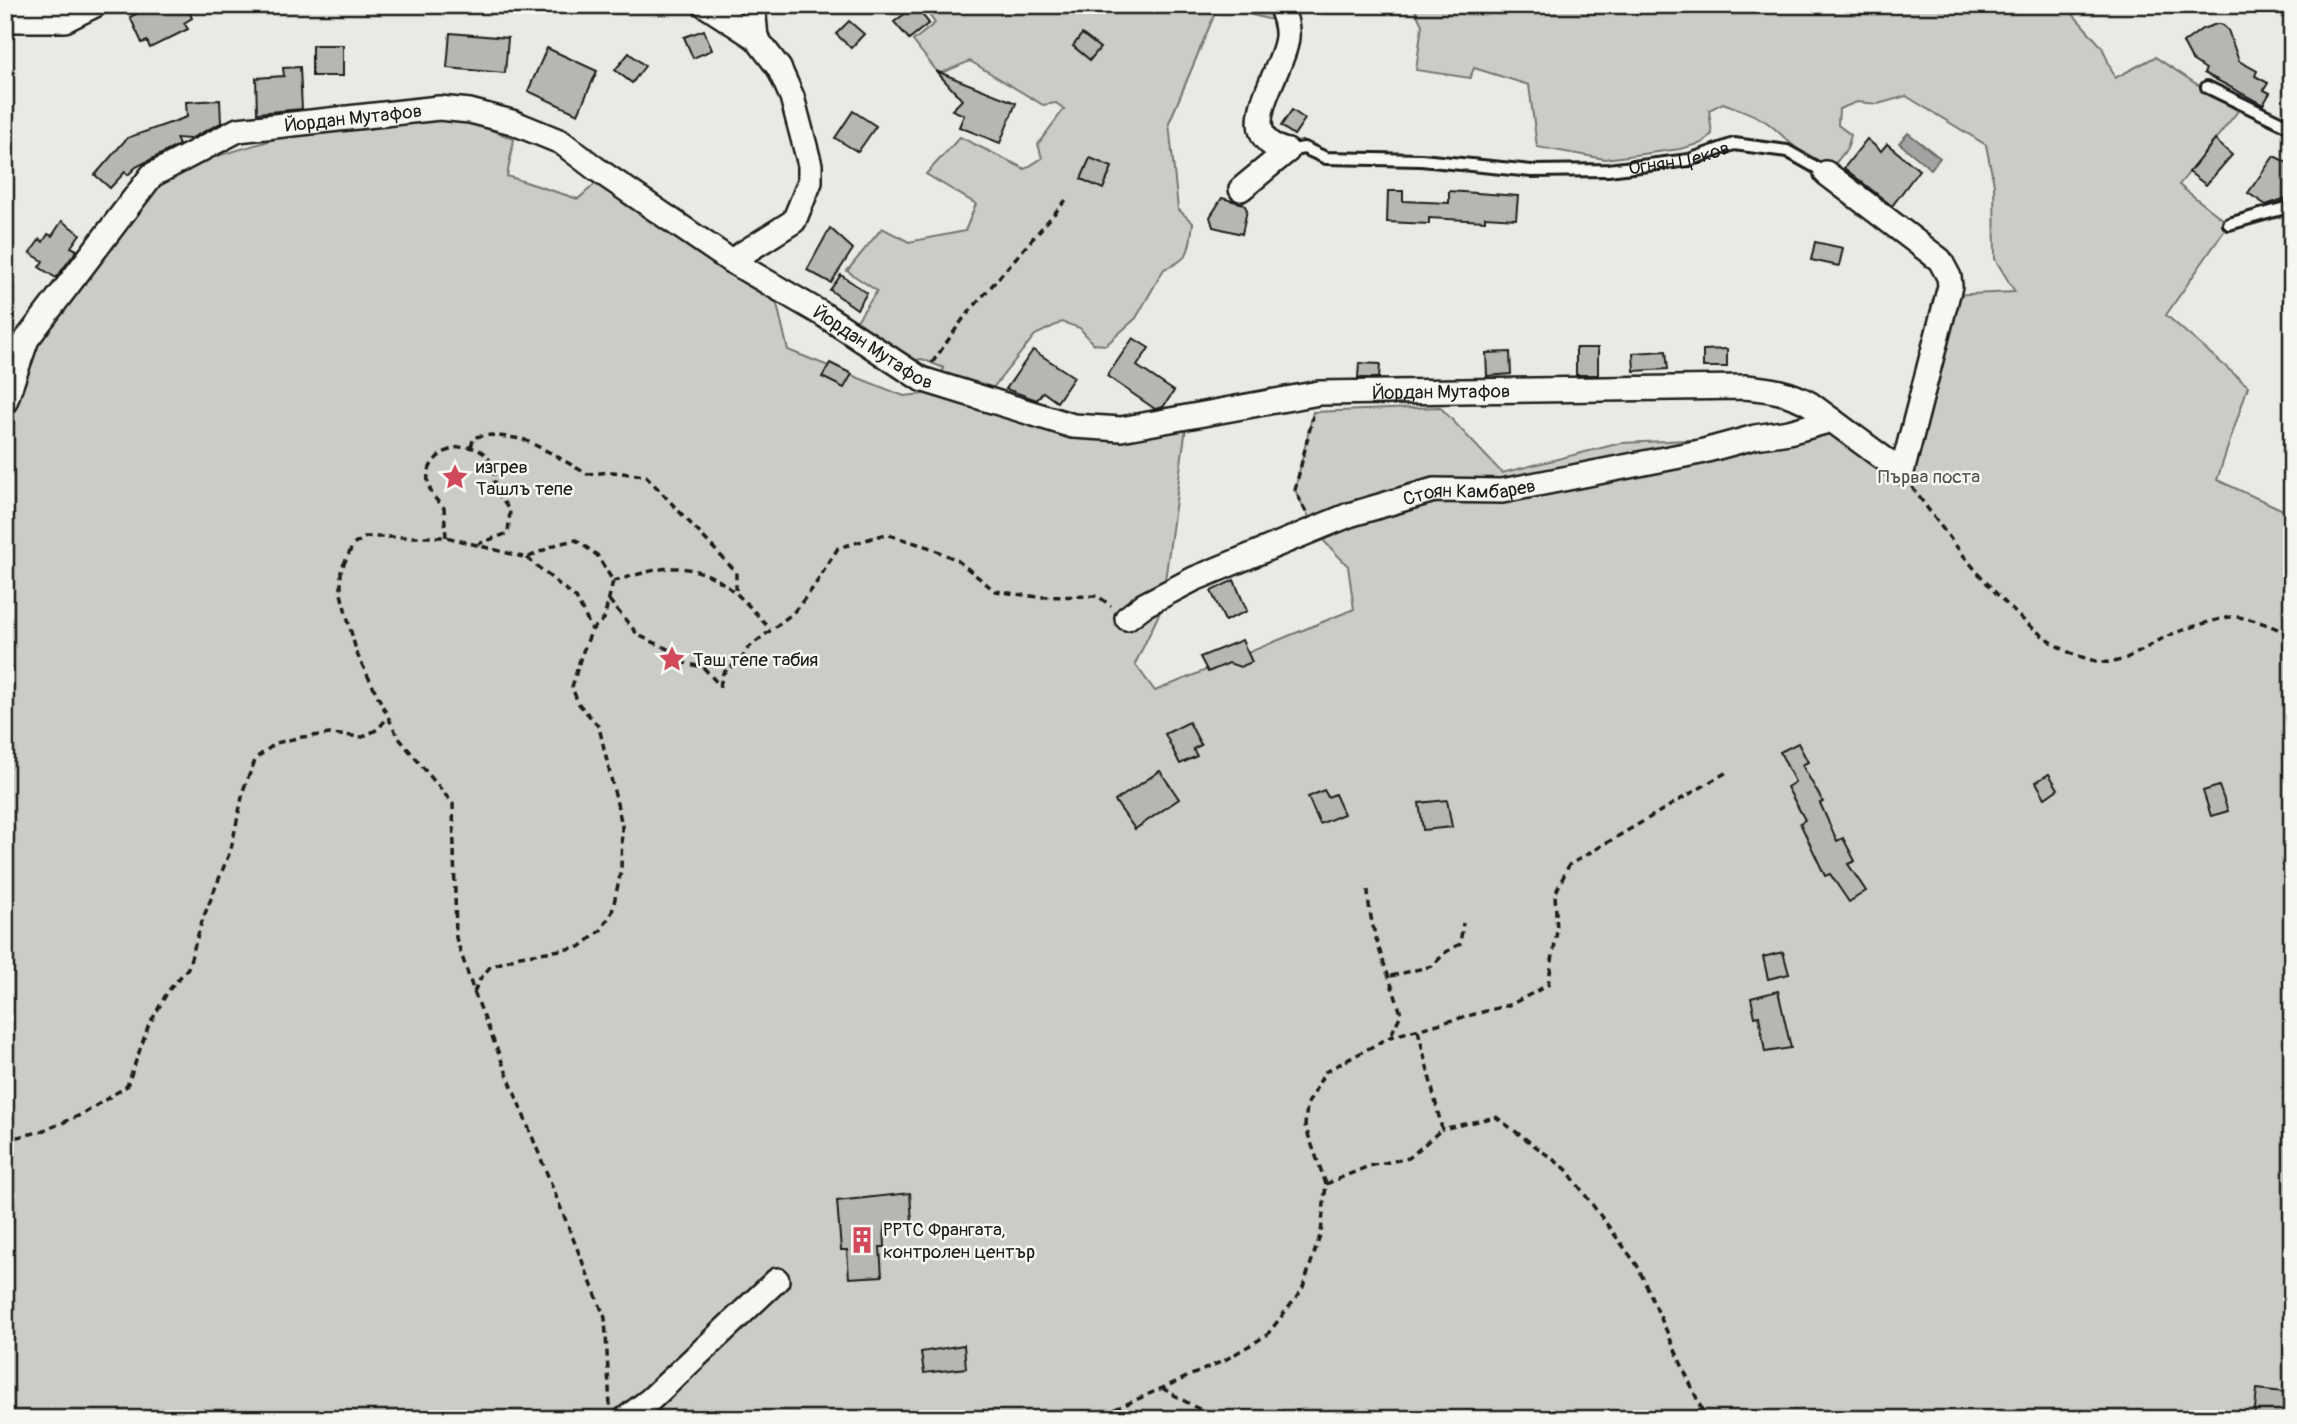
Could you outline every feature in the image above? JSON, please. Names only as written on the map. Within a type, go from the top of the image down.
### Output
[{"type":"street","points":[[5,20],[65,20],[94,5]]},
{"type":"street","points":[[705,5],[756,38],[779,68],[792,97],[808,153],[810,182],[794,221],[731,261]]},
{"type":"street","points":[[753,5],[756,38]]},
{"type":"street","points":[[1280,5],[1286,19],[1287,39],[1263,106],[1259,128],[1265,140],[1275,148],[1287,151]]},
{"type":"street","name":"Йордан Мутафов","points":[[5,402],[27,339],[152,175],[238,130],[439,108],[481,113],[512,122],[561,142],[731,261],[824,315],[921,379],[1073,426],[1121,429],[1310,395],[1745,387],[1794,395],[1902,472]]},
{"type":"street","points":[[1241,189],[1287,151]]},
{"type":"street","name":"Огнян Цеков","points":[[1826,173],[1940,260],[1949,277],[1947,295],[1902,472]]},
{"type":"street","name":"Стоян Камбарев","points":[[1127,618],[1144,605],[1194,579],[1349,515],[1434,490],[1502,491],[1700,452],[1832,420]]},
{"type":"street","points":[[618,1412],[651,1399],[777,1280]]},
{"type":"lane","points":[[2207,87],[2292,128]]},
{"type":"lane","name":"Огнян Цеков","points":[[1287,151],[1304,148],[1326,158],[1422,160],[1532,171],[1608,170],[1689,160],[1734,144],[1787,151],[1826,173]]},
{"type":"lane","points":[[2229,224],[2292,206]]},
{"type":"path","points":[[921,379],[963,319],[1066,200]]},
{"type":"path","points":[[1310,395],[1313,412],[1295,490],[1315,529]]},
{"type":"path","points":[[471,447],[474,437],[491,435],[523,439],[587,474],[613,472],[646,476],[736,572],[736,590]]},
{"type":"path","points":[[446,537],[444,508],[430,490],[429,472],[438,456],[446,450],[471,447],[487,458],[493,467],[494,488],[510,511],[508,533],[477,545]]},
{"type":"path","points":[[1902,472],[1951,540],[2015,611],[2057,646],[2098,662],[2126,659],[2169,635],[2232,617],[2285,632],[2292,638]]},
{"type":"path","points":[[609,600],[638,635],[670,650],[684,663],[703,667],[720,686],[723,673],[741,660],[748,648],[793,613],[813,588],[838,548],[886,534],[928,547],[957,560],[995,590],[1038,597],[1098,596],[1127,618]]},
{"type":"path","points":[[592,630],[576,598],[527,558],[446,537],[366,537],[353,545],[341,570],[341,594],[357,654],[398,737],[453,804],[456,937],[474,992],[605,1318],[618,1412]]},
{"type":"path","points":[[474,992],[490,967],[520,956],[580,947],[601,930],[612,912],[621,871],[622,825],[599,727],[578,703],[572,687],[592,630],[604,619],[613,581],[597,555],[576,540],[556,544],[527,558]]},
{"type":"path","points":[[613,581],[671,568],[692,570],[736,590],[770,629]]},
{"type":"path","points":[[5,1140],[43,1131],[83,1114],[127,1086],[148,1027],[167,991],[188,968],[202,921],[231,849],[244,788],[256,758],[276,743],[302,737],[330,734],[363,737],[378,729],[388,717]]},
{"type":"path","points":[[1093,1419],[1225,1360],[1267,1335],[1302,1290],[1321,1233],[1326,1184],[1305,1126],[1307,1105],[1325,1072],[1390,1037],[1512,1004],[1548,985],[1557,931],[1555,894],[1569,864],[1727,772]]},
{"type":"path","points":[[1368,890],[1368,908],[1374,934],[1401,1014],[1390,1037]]},
{"type":"path","points":[[1390,977],[1432,965],[1460,944],[1463,923]]},
{"type":"path","points":[[1418,1030],[1442,1129]]},
{"type":"path","points":[[1326,1184],[1369,1166],[1409,1158],[1442,1129],[1496,1117],[1566,1169],[1637,1265],[1706,1419]]},
{"type":"path","points":[[1162,1388],[1221,1419]]},
{"type":"green space","name":"Първа поста","points":[[922,5],[1306,5],[1286,19],[1268,19],[1218,6],[1169,123],[1178,209],[1193,223],[1188,252],[1180,261],[1164,269],[1136,318],[1106,345],[1093,344],[1080,328],[1062,322],[1035,335],[984,399],[1069,433],[1186,427],[1161,610],[1135,664],[1155,691],[1354,609],[1348,566],[1318,535],[1295,490],[1313,412],[1440,407],[1502,473],[1621,443],[1755,437],[1832,420],[1902,472],[1947,295],[2015,292],[1995,259],[1994,184],[1986,145],[1906,96],[1878,104],[1857,102],[1839,109],[1838,125],[1851,135],[1847,149],[1834,165],[1807,156],[1764,120],[1723,103],[1709,110],[1712,134],[1702,143],[1680,149],[1605,159],[1537,147],[1529,85],[1474,68],[1470,78],[1416,70],[1422,25],[1414,8],[1403,5],[2065,5],[2102,47],[2115,78],[2155,57],[2238,111],[2179,185],[2229,224],[2166,315],[2248,386],[2217,480],[2292,514],[2292,1419],[5,1419],[5,434],[32,348],[167,171],[302,131],[454,115],[514,139],[507,176],[578,199],[613,168],[789,284],[775,296],[788,350],[904,396],[934,393],[944,368],[922,359],[910,361],[856,322],[877,291],[847,271],[882,228],[909,242],[965,231],[976,204],[926,174],[960,137],[1025,169],[1042,158],[1038,144],[1064,109],[1056,103],[1043,105],[970,61],[939,74],[913,41],[935,23]]},
{"type":"shaded area","points":[[1908,133],[1940,158],[1931,169],[1899,143]]},
{"type":"building","points":[[153,5],[186,5],[192,18],[184,23],[188,29],[150,48],[147,41],[142,43],[130,17]]},
{"type":"building","points":[[915,6],[929,23],[909,39],[894,22]]},
{"type":"building","points":[[849,21],[864,34],[851,48],[836,34]]},
{"type":"building","points":[[2217,24],[2228,30],[2239,61],[2257,71],[2255,76],[2268,83],[2264,90],[2270,93],[2263,105],[2204,73],[2206,69],[2192,60],[2183,43],[2202,29]]},
{"type":"building","points":[[704,30],[712,50],[693,58],[684,37]]},
{"type":"building","points":[[450,33],[508,38],[505,73],[447,68]]},
{"type":"building","points":[[1082,34],[1100,48],[1090,60],[1073,46]]},
{"type":"building","points":[[312,45],[343,45],[343,76],[312,76]]},
{"type":"building","points":[[547,48],[597,71],[578,114],[528,91]]},
{"type":"building","points":[[629,53],[645,66],[632,83],[615,70]]},
{"type":"building","points":[[300,67],[302,109],[257,113],[256,78],[284,76],[283,68]]},
{"type":"building","points":[[936,71],[1016,103],[1000,143],[959,127],[964,115],[952,110],[962,100]]},
{"type":"building","points":[[220,100],[221,123],[190,139],[176,138],[179,145],[136,167],[128,175],[125,172],[110,188],[95,175],[127,138],[187,117],[186,102]]},
{"type":"building","points":[[1292,110],[1305,119],[1294,135],[1281,126]]},
{"type":"building","points":[[853,111],[876,126],[858,152],[835,138]]},
{"type":"building","points":[[1867,139],[1881,151],[1887,144],[1919,170],[1892,206],[1844,168]]},
{"type":"building","points":[[2215,140],[2232,155],[2206,185],[2189,172]]},
{"type":"building","points":[[2274,156],[2292,165],[2292,196],[2266,205],[2248,193]]},
{"type":"building","points":[[1090,158],[1112,167],[1103,189],[1081,179]]},
{"type":"building","points":[[1388,191],[1403,191],[1403,201],[1449,203],[1449,191],[1518,196],[1516,219],[1485,217],[1485,221],[1429,218],[1429,224],[1387,222]]},
{"type":"building","points":[[1222,198],[1244,204],[1247,210],[1242,234],[1213,227],[1210,217]]},
{"type":"building","points":[[62,221],[80,234],[71,247],[77,250],[56,278],[39,267],[43,261],[30,253],[40,239],[43,242],[48,234],[52,236]]},
{"type":"building","points":[[830,228],[853,249],[831,283],[807,270]]},
{"type":"building","points":[[1815,242],[1843,248],[1839,266],[1811,260]]},
{"type":"building","points":[[841,275],[867,293],[857,309],[830,290]]},
{"type":"building","points":[[1133,338],[1149,348],[1137,366],[1174,391],[1163,407],[1155,409],[1107,376]]},
{"type":"building","points":[[1576,348],[1598,348],[1598,375],[1576,375]]},
{"type":"building","points":[[1727,349],[1727,367],[1703,367],[1703,350]]},
{"type":"building","points":[[1033,350],[1074,377],[1057,402],[1043,392],[1037,400],[1006,389]]},
{"type":"building","points":[[1666,351],[1668,369],[1634,371],[1633,353]]},
{"type":"building","points":[[1510,352],[1511,374],[1487,376],[1486,353]]},
{"type":"building","points":[[830,363],[852,374],[844,388],[822,377]]},
{"type":"building","points":[[1359,363],[1380,364],[1379,378],[1358,378]]},
{"type":"building","points":[[1234,580],[1247,611],[1225,621],[1211,591]]},
{"type":"building","points":[[1242,640],[1252,662],[1240,667],[1229,663],[1208,672],[1200,657]]},
{"type":"building","points":[[1189,722],[1201,745],[1193,749],[1197,756],[1180,764],[1165,734]]},
{"type":"building","points":[[1798,743],[1808,762],[1802,765],[1823,802],[1820,803],[1837,841],[1843,838],[1855,861],[1848,864],[1866,891],[1849,902],[1830,874],[1825,876],[1800,823],[1805,820],[1787,787],[1795,782],[1780,752]]},
{"type":"building","points":[[1160,771],[1179,799],[1135,829],[1115,801]]},
{"type":"building","points":[[2049,774],[2058,789],[2045,798],[2036,782]]},
{"type":"building","points":[[2219,786],[2228,811],[2211,816],[2203,791]]},
{"type":"building","points":[[1324,790],[1328,797],[1335,794],[1344,814],[1320,824],[1308,797]]},
{"type":"building","points":[[1447,800],[1452,827],[1423,830],[1419,803]]},
{"type":"building","points":[[1783,952],[1789,974],[1768,979],[1763,957]]},
{"type":"building","points":[[1778,991],[1791,1048],[1765,1052],[1759,1016],[1755,1017],[1751,998]]},
{"type":"building","name":"РРТС Франгата, контролен център","points":[[910,1193],[912,1222],[884,1225],[885,1247],[880,1247],[882,1276],[849,1278],[847,1250],[841,1250],[837,1201]]},
{"type":"building","points":[[964,1345],[966,1368],[924,1373],[921,1352]]},
{"type":"building","points":[[2257,1389],[2292,1393],[2292,1419],[2254,1419]]},
{"type":"place","name":"изгрев Ташлъ тепе","points":[[455,477]]},
{"type":"place","name":"Таш тепе табия","points":[[672,659]]},
{"type":"place","name":"РРТС Франгата, контролен център","points":[[862,1240]]}]
